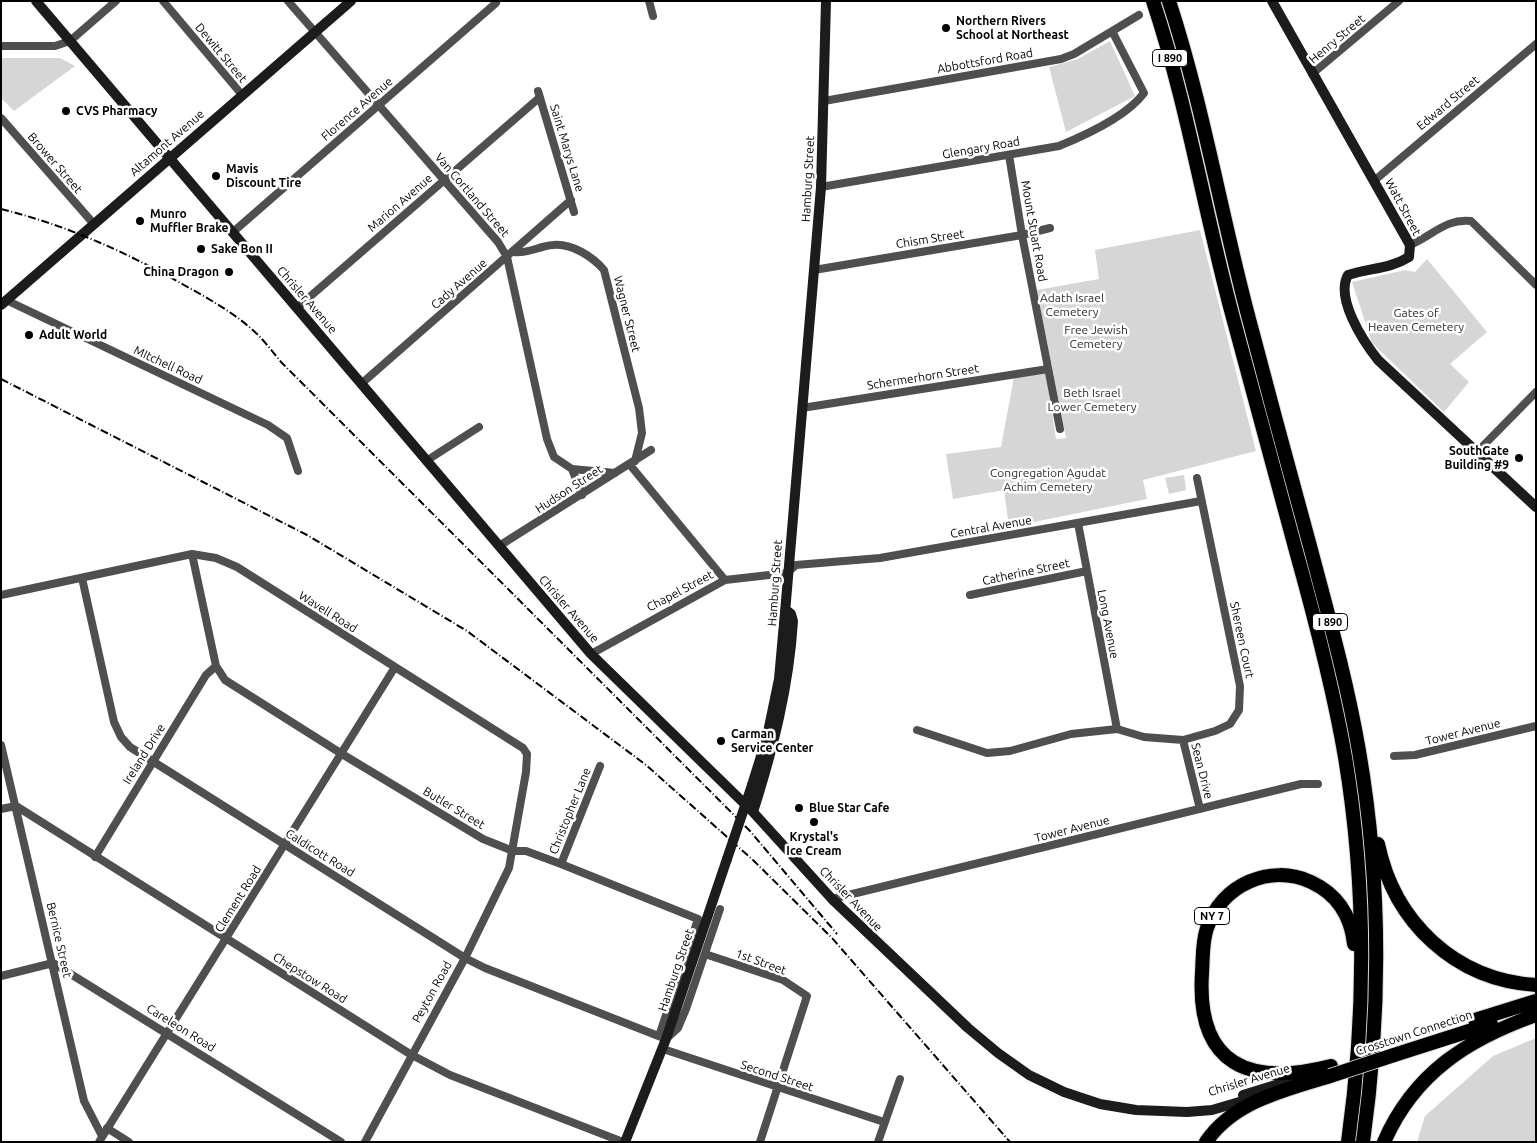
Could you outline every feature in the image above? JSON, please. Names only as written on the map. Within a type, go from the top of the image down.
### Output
[{"type":"highway","name":"I 890","points":[[1153,1],[1172,64],[1226,293],[1333,694],[1349,787],[1356,849],[1361,944],[1361,1007],[1357,1070],[1348,1142]]},
{"type":"highway","name":"I 890","points":[[1169,1],[1186,60],[1246,308],[1340,659],[1359,753],[1372,856],[1376,976],[1371,1072],[1363,1142]]},
{"type":"highway","points":[[1359,753],[1383,867],[1398,902],[1414,925],[1442,950],[1472,969],[1503,980],[1536,984]]},
{"type":"highway","name":"NY 7","points":[[1330,1071],[1291,1074],[1260,1073],[1232,1061],[1212,1040],[1202,1010],[1203,947],[1207,928],[1221,902],[1246,882],[1266,876],[1297,877],[1324,890],[1344,910],[1351,926],[1361,1007]]},
{"type":"highway","name":"Crosstown Connection","points":[[1206,1142],[1223,1122],[1238,1110],[1330,1071],[1536,1001]]},
{"type":"highway","name":"Crosstown Connection","points":[[1395,1050],[1536,1011]]},
{"type":"highway","points":[[1384,1142],[1409,1100],[1427,1078],[1448,1058],[1488,1033],[1536,1015]]},
{"type":"street","name":"Chrisler Avenue","points":[[36,1],[591,654],[753,812],[858,925],[984,1042],[1029,1075],[1064,1092],[1100,1104],[1136,1110],[1174,1112],[1212,1110],[1302,1084]]},
{"type":"street","points":[[1,46],[55,46],[70,41],[116,1]]},
{"type":"street","name":"Dewitt Street","points":[[163,1],[243,96]]},
{"type":"street","name":"Van Cortland Street","points":[[288,1],[498,242],[507,257],[547,439],[554,456],[572,469],[582,495]]},
{"type":"street","name":"Altamont Avenue","points":[[4,302],[351,1]]},
{"type":"street","points":[[649,1],[653,16]]},
{"type":"street","name":"Hamburg Street","points":[[624,1142],[727,860],[767,737],[779,679],[821,187],[826,1]]},
{"type":"street","name":"Watt Street","points":[[1272,1],[1312,74],[1375,180],[1410,245],[1409,257],[1398,264],[1348,274],[1345,281],[1350,312],[1363,342],[1378,360],[1536,507]]},
{"type":"street","name":"Henry Street","points":[[1312,74],[1399,1]]},
{"type":"street","name":"Florence Avenue","points":[[233,232],[496,3]]},
{"type":"street","name":"Abbottsford Road","points":[[824,101],[1061,59],[1074,54],[1139,15]]},
{"type":"street","name":"Glengary Road","points":[[821,187],[1059,146],[1082,137],[1136,104],[1144,93],[1112,31]]},
{"type":"street","name":"Edward Street","points":[[1375,180],[1536,44]]},
{"type":"street","name":"Marion Avenue","points":[[298,307],[539,94]]},
{"type":"street","name":"Saint Marys Lane","points":[[539,94],[574,212]]},
{"type":"street","name":"Brower Street","points":[[1,118],[93,223]]},
{"type":"street","points":[[1,130],[11,130]]},
{"type":"street","name":"Mount Stuart Road","points":[[1009,155],[1022,235],[1060,429]]},
{"type":"street","name":"Cady Avenue","points":[[361,384],[514,252],[571,200]]},
{"type":"street","points":[[1410,245],[1426,238],[1451,221],[1471,221],[1536,286]]},
{"type":"street","name":"Chism Street","points":[[814,270],[1022,235],[1050,228]]},
{"type":"street","name":"Wagner Street","points":[[514,252],[521,253],[553,245],[565,246],[594,258],[604,270],[639,408],[642,433],[632,463]]},
{"type":"street","name":"MItchell Road","points":[[4,302],[268,425],[288,438],[298,471]]},
{"type":"street","name":"Schermerhorn Street","points":[[802,408],[1048,369]]},
{"type":"street","points":[[1476,453],[1536,392]]},
{"type":"street","points":[[426,461],[479,427]]},
{"type":"street","name":"Hudson Street","points":[[499,546],[651,450]]},
{"type":"street","points":[[632,463],[725,580]]},
{"type":"street","points":[[572,469],[615,474]]},
{"type":"street","name":"Shereen Court","points":[[917,730],[987,753],[1010,751],[1071,734],[1117,729],[1144,737],[1183,740],[1215,732],[1230,724],[1239,710],[1240,686],[1196,478]]},
{"type":"street","name":"Central Avenue","points":[[787,573],[796,565],[880,558],[1201,500]]},
{"type":"street","name":"Long Avenue","points":[[1078,523],[1117,729]]},
{"type":"street","name":"Wavell Road","points":[[1,595],[192,554],[216,558],[236,568],[523,748],[527,754],[526,772],[513,851]]},
{"type":"street","name":"Butler Street","points":[[192,554],[216,666],[225,680],[342,754],[483,839],[513,851],[526,851],[562,864],[698,919],[662,1041]]},
{"type":"street","name":"Catherine Street","points":[[970,595],[1087,571]]},
{"type":"street","name":"Chapel Street","points":[[591,654],[725,580],[787,573]]},
{"type":"street","name":"Caldicott Road","points":[[82,578],[114,722],[121,737],[130,747],[465,958],[662,1041]]},
{"type":"street","points":[[753,812],[776,738],[786,684],[793,621],[791,614],[786,610]]},
{"type":"street","name":"Ireland Drive","points":[[95,857],[206,675],[216,666]]},
{"type":"street","name":"Clement Road","points":[[100,1139],[395,667]]},
{"type":"street","name":"Tower Avenue","points":[[1394,756],[1415,755],[1536,726]]},
{"type":"street","name":"Sean Drive","points":[[1183,740],[1200,808]]},
{"type":"street","name":"Bernice Street","points":[[1,745],[84,1101],[100,1139]]},
{"type":"street","name":"Christopher Lane","points":[[562,864],[600,766]]},
{"type":"street","name":"Tower Avenue","points":[[832,899],[1301,784],[1318,784]]},
{"type":"street","points":[[1,809],[16,806]]},
{"type":"street","name":"Chepstow Road","points":[[16,806],[226,940],[410,1054],[450,1075],[624,1142]]},
{"type":"street","name":"Peyton Road","points":[[365,1142],[410,1054],[465,958],[509,868],[513,851]]},
{"type":"street","points":[[662,1041],[678,1028],[720,909]]},
{"type":"street","name":"1st Street","points":[[705,954],[783,980],[807,996],[777,1088]]},
{"type":"street","points":[[1,976],[53,963]]},
{"type":"street","name":"Careleon Road","points":[[53,963],[167,1032],[341,1142]]},
{"type":"street","name":"Second Street","points":[[662,1041],[777,1088],[884,1122]]},
{"type":"street","name":"Chrisler Avenue","points":[[1174,1112],[1225,1101],[1330,1071]]},
{"type":"street","points":[[878,1142],[900,1079]]},
{"type":"street","points":[[760,1142],[777,1088]]},
{"type":"street","points":[[107,1128],[129,1142]]},
{"type":"green space","points":[[1110,41],[1135,96],[1066,132],[1049,67],[1078,59]]},
{"type":"green space","points":[[1,58],[60,58],[75,66],[14,111],[1,98]]},
{"type":"green space","points":[[1200,230],[1256,451],[1143,480],[1147,499],[1009,527],[1004,490],[953,499],[946,454],[1001,447],[1014,377],[1046,373],[1056,439],[1066,438],[1037,290],[1099,279],[1095,250]]},
{"type":"green space","name":"Gates of Heaven Cemetery","points":[[1427,259],[1487,332],[1450,364],[1469,382],[1444,412],[1372,343],[1352,282],[1405,270],[1415,272]]},
{"type":"green space","points":[[1184,475],[1186,490],[1169,494],[1165,478]]},
{"type":"green space","points":[[1536,1038],[1536,1142],[1417,1142],[1425,1116],[1493,1056]]},
{"type":"railway","points":[[1,209],[72,231],[118,251],[204,296],[251,328],[282,363],[750,831],[837,934]]},
{"type":"railway","points":[[1,379],[307,535],[467,631],[646,765],[753,860],[832,938],[1010,1142]]},
{"type":"place","name":"Northern Rivers School at Northeast","points":[[946,28]]},
{"type":"place","name":"CVS Pharmacy","points":[[66,111]]},
{"type":"place","name":"Mavis Discount Tire","points":[[216,176]]},
{"type":"place","name":"Munro Muffler Brake","points":[[140,221]]},
{"type":"place","name":"Sake Bon II","points":[[201,249]]},
{"type":"place","name":"China Dragon","points":[[229,272]]},
{"type":"place","name":"Adult World","points":[[29,335]]},
{"type":"place","name":"SouthGate Building #9","points":[[1519,458]]},
{"type":"place","name":"Carman Service Center","points":[[721,741]]},
{"type":"place","name":"Blue Star Cafe","points":[[799,808]]},
{"type":"place","name":"Krystal's Ice Cream","points":[[814,822]]},
{"type":"park label","name":"Adath Israel Cemetery","points":[[1072,305]]},
{"type":"park label","name":"Free Jewish Cemetery","points":[[1096,337]]},
{"type":"park label","name":"Beth Israel Lower Cemetery","points":[[1092,400]]},
{"type":"park label","name":"Congregation Agudat Achim Cemetery","points":[[1048,480]]}]
